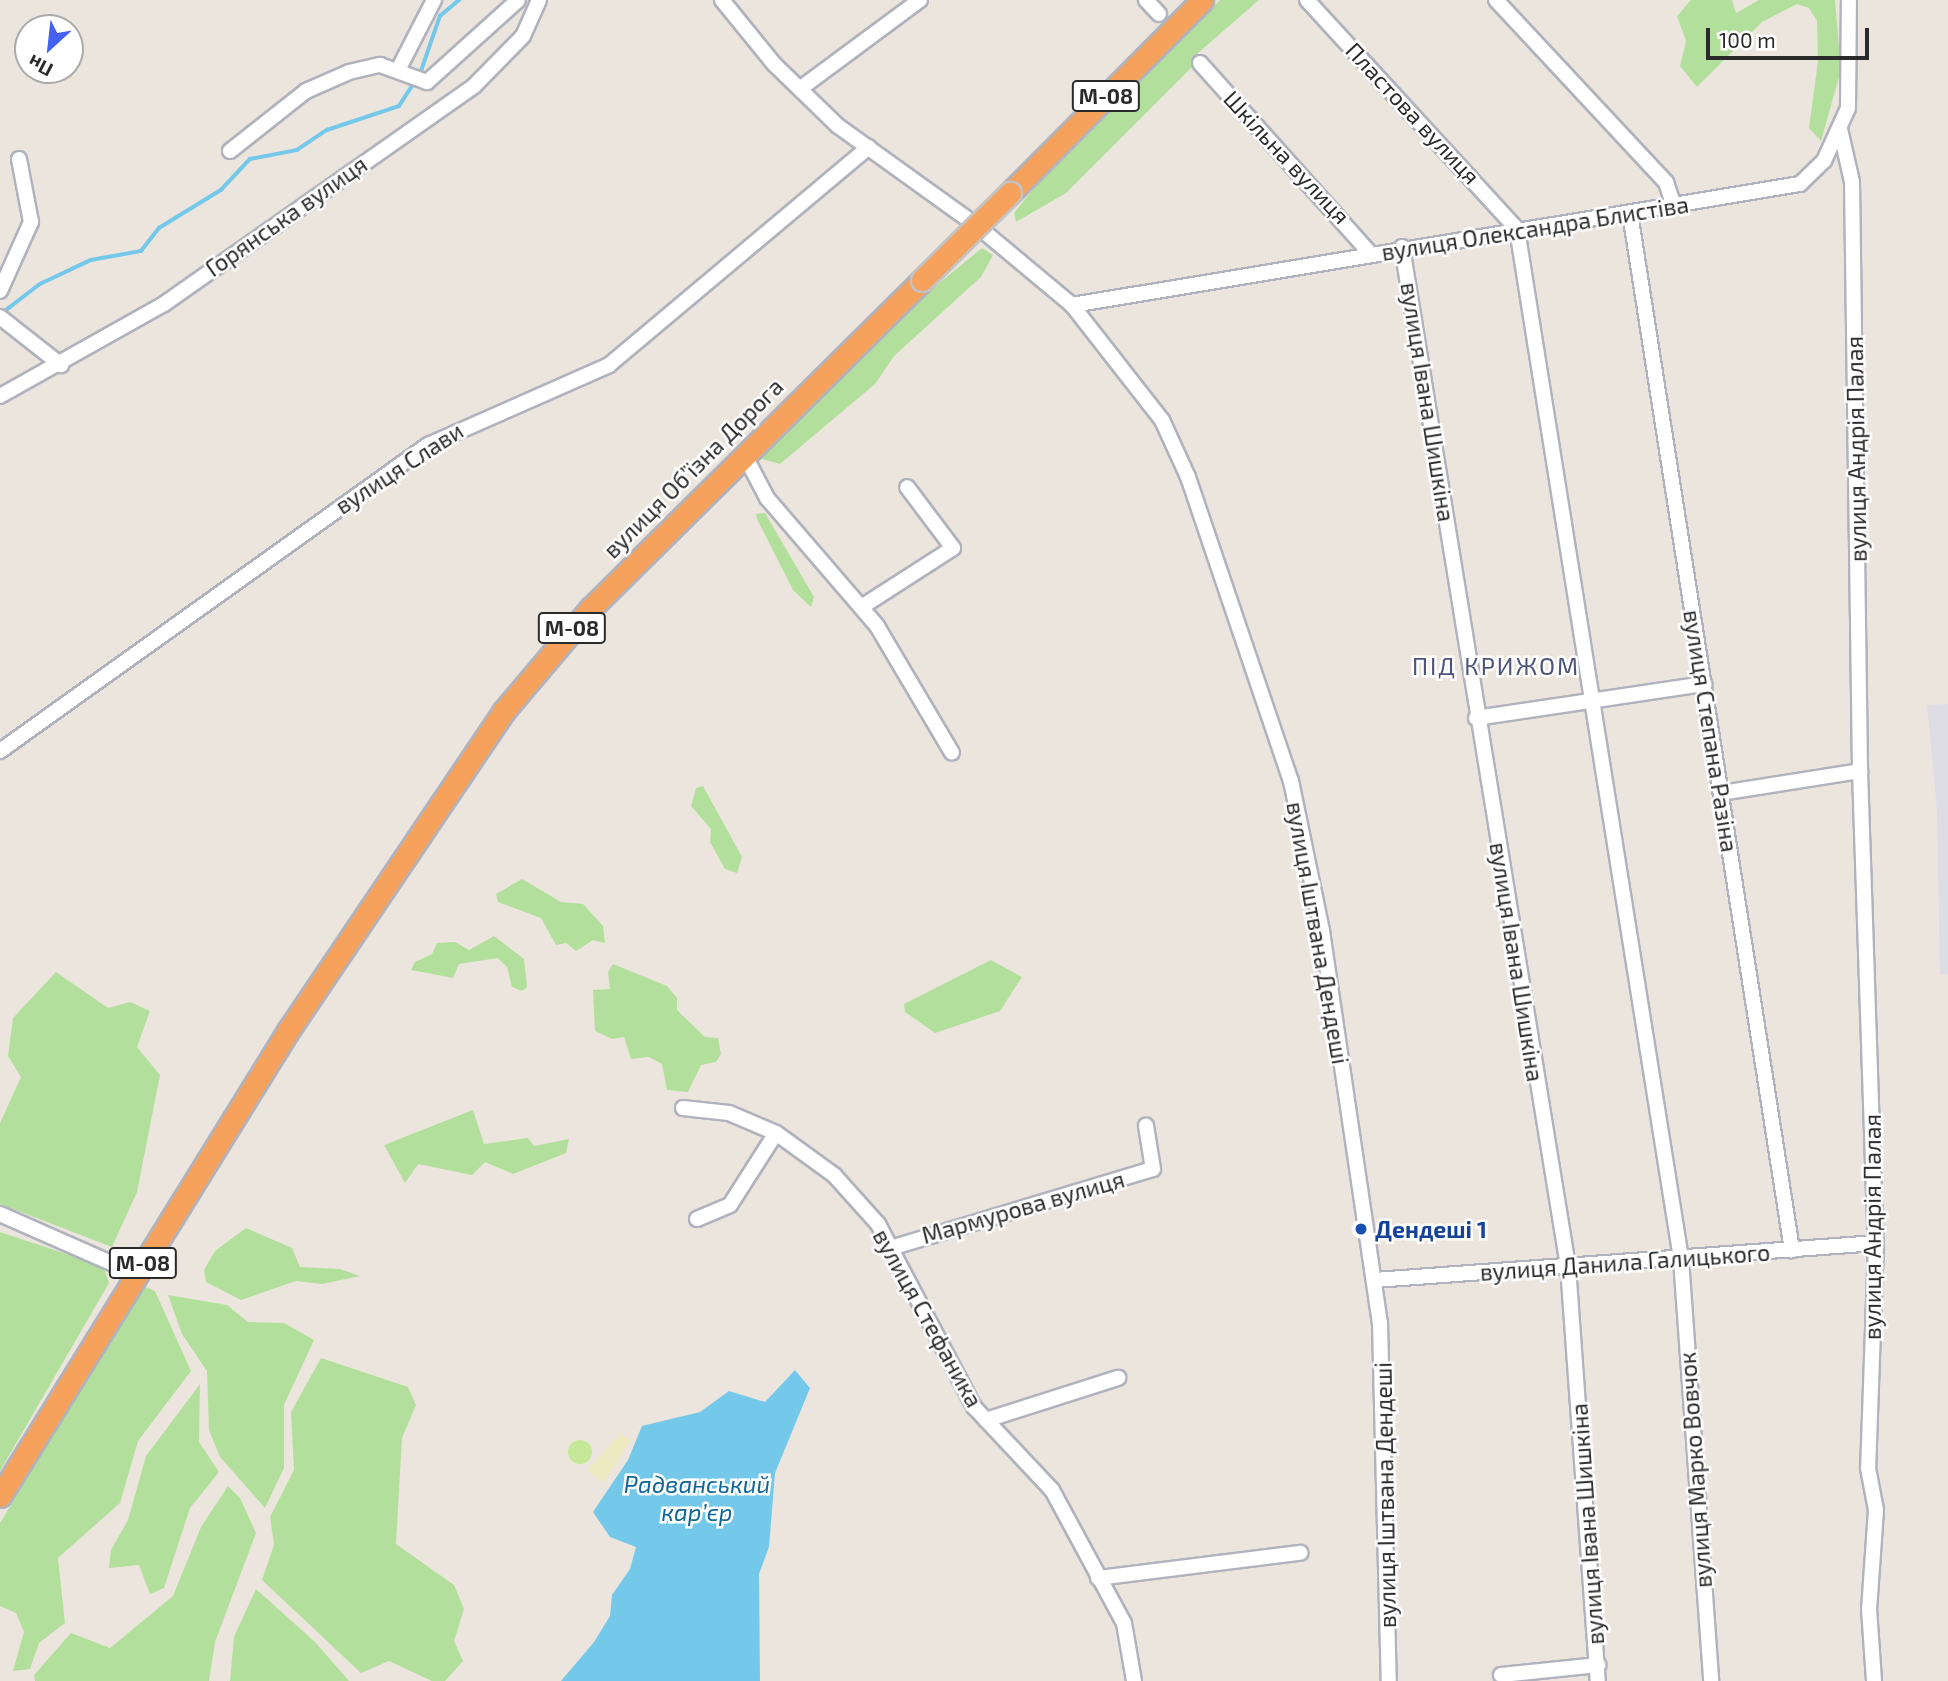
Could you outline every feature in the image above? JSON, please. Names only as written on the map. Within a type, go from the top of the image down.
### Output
[{"type":"highway","name":"вулиця Обʼїзна Дорога","points":[[136,1274],[288,1031],[503,712],[591,608],[1202,0]]},
{"type":"highway","name":"М-08","points":[[0,1496],[136,1274]]},
{"type":"street","points":[[398,70],[434,0]]},
{"type":"street","points":[[230,151],[306,91],[380,65],[416,79],[433,79],[518,0]]},
{"type":"street","name":"Горянська вулиця","points":[[0,396],[61,365],[164,304],[474,86],[523,36],[540,0]]},
{"type":"street","points":[[722,0],[800,88],[869,147],[966,218]]},
{"type":"street","points":[[800,88],[920,0]]},
{"type":"street","points":[[1146,0],[1159,13]]},
{"type":"street","name":"Пластова вулиця","points":[[1307,0],[1517,229]]},
{"type":"street","points":[[1496,0],[1666,183],[1674,206]]},
{"type":"street","name":"вулиця Олександра Блистіва","points":[[1072,305],[1402,247],[1800,184],[1817,172],[1840,129],[1851,95],[1849,0]]},
{"type":"street","name":"Шкільна вулиця","points":[[1200,63],[1371,254]]},
{"type":"street","name":"вулиця Андрія Палая","points":[[1840,129],[1852,182],[1860,771],[1876,1244],[1868,1468],[1877,1510],[1870,1609],[1874,1681]]},
{"type":"street","name":"вулиця Слави","points":[[0,751],[428,445],[489,414],[610,365],[869,147]]},
{"type":"street","points":[[0,291],[31,222],[19,159]]},
{"type":"street","name":"вулиця Степана Разіна","points":[[1630,212],[1792,1250]]},
{"type":"street","name":"вулиця Марко Вовчок","points":[[1517,229],[1590,702],[1681,1259],[1711,1681]]},
{"type":"street","name":"вулиця Іштвана Дендеші","points":[[987,234],[1072,305],[1153,406],[1175,446],[1284,758],[1317,898],[1375,1280],[1385,1390],[1389,1681]]},
{"type":"street","name":"вулиця Івана Шишкіна","points":[[1402,247],[1476,718],[1568,1266],[1598,1681]]},
{"type":"street","points":[[3,318],[61,365]]},
{"type":"street","points":[[744,454],[767,498],[863,606],[952,753]]},
{"type":"street","points":[[863,606],[953,548],[907,487]]},
{"type":"street","points":[[1476,718],[1704,684]]},
{"type":"street","points":[[1721,793],[1860,771]]},
{"type":"street","name":"вулиця Стефаника","points":[[683,1108],[729,1113],[776,1133],[834,1175],[894,1247],[947,1362],[986,1420],[1048,1484],[1130,1638],[1134,1681]]},
{"type":"street","name":"Мармурова вулиця","points":[[894,1247],[1153,1169],[1146,1126]]},
{"type":"street","points":[[697,1219],[730,1205],[776,1133]]},
{"type":"street","points":[[0,1214],[136,1274]]},
{"type":"street","name":"вулиця Данила Галицького","points":[[1375,1280],[1876,1244]]},
{"type":"street","points":[[986,1420],[1118,1378]]},
{"type":"street","points":[[1098,1578],[1300,1553]]},
{"type":"street","points":[[1501,1675],[1598,1665]]},
{"type":"shaded area","points":[[1948,704],[1948,974],[1940,975],[1937,811],[1927,705]]},
{"type":"green space","points":[[1220,0],[1259,0],[1198,53],[1191,68],[1066,193],[1016,222],[1014,213],[1039,182]]},
{"type":"green space","points":[[1691,0],[1732,0],[1736,13],[1759,0],[1835,0],[1841,70],[1821,141],[1809,128],[1818,61],[1817,21],[1809,8],[1797,4],[1762,22],[1697,87],[1680,66],[1686,41],[1677,16]]},
{"type":"green space","points":[[982,248],[993,255],[981,277],[894,356],[875,384],[780,464],[762,459],[764,450],[932,289]]},
{"type":"green space","points":[[765,513],[814,597],[811,607],[793,590],[757,519],[756,514]]},
{"type":"green space","points":[[703,786],[742,857],[737,873],[725,869],[710,842],[711,829],[691,806],[696,788]]},
{"type":"green space","points":[[522,879],[561,902],[583,904],[603,926],[605,943],[593,940],[576,951],[566,943],[556,945],[541,918],[498,902],[496,894]]},
{"type":"green space","points":[[494,936],[524,959],[527,987],[522,991],[512,987],[507,967],[498,958],[459,964],[453,978],[411,970],[415,962],[432,954],[437,943],[455,942],[469,950]]},
{"type":"green space","points":[[991,960],[1022,977],[1000,1011],[935,1033],[905,1012],[904,1004]]},
{"type":"green space","points":[[613,964],[667,986],[677,998],[677,1010],[705,1037],[718,1038],[721,1054],[716,1062],[701,1065],[688,1092],[667,1090],[662,1064],[649,1057],[631,1059],[624,1037],[612,1039],[595,1031],[593,990],[610,989],[608,972]]},
{"type":"green space","points":[[56,972],[108,1008],[130,1002],[150,1011],[137,1047],[160,1075],[137,1192],[112,1247],[0,1204],[0,1123],[21,1077],[8,1056],[13,1018]]},
{"type":"green space","points":[[473,1110],[484,1144],[528,1138],[534,1146],[569,1139],[566,1153],[513,1174],[485,1162],[472,1175],[418,1164],[405,1183],[384,1145]]},
{"type":"green space","points":[[246,1228],[292,1248],[300,1267],[340,1269],[360,1276],[322,1284],[296,1281],[241,1300],[206,1282],[204,1270],[215,1251]]},
{"type":"green space","points":[[0,1232],[103,1266],[109,1283],[0,1471]]},
{"type":"green space","points":[[143,1286],[155,1291],[191,1371],[138,1441],[120,1503],[58,1558],[65,1623],[39,1643],[30,1669],[13,1671],[24,1632],[16,1613],[0,1606],[0,1523]]},
{"type":"green space","points":[[168,1295],[227,1305],[248,1322],[284,1323],[314,1340],[284,1405],[284,1468],[265,1508],[220,1457],[209,1430],[207,1371],[182,1334]]},
{"type":"green space","points":[[321,1358],[408,1387],[416,1405],[402,1438],[396,1544],[454,1585],[464,1609],[454,1641],[463,1661],[445,1681],[432,1681],[389,1661],[361,1673],[262,1580],[274,1545],[270,1517],[294,1470],[291,1412]]},
{"type":"green space","points":[[200,1384],[199,1442],[219,1472],[190,1508],[164,1588],[150,1594],[139,1565],[109,1568],[111,1550],[128,1520],[146,1456]]},
{"type":"green space","points":[[580,1440],[589,1443],[592,1452],[589,1461],[580,1464],[571,1461],[568,1452],[571,1443]]},
{"type":"green space","points":[[228,1486],[240,1498],[256,1533],[215,1642],[209,1681],[35,1681],[34,1675],[71,1633],[110,1648],[173,1596],[201,1527]]},
{"type":"green space","points":[[256,1589],[315,1642],[349,1681],[230,1681],[234,1637]]},
{"type":"sand","points":[[621,1433],[630,1440],[604,1483],[587,1470]]},
{"type":"water","name":"Радванський карʼєр","points":[[795,1370],[810,1388],[775,1473],[769,1547],[759,1574],[760,1681],[561,1681],[594,1642],[610,1616],[612,1595],[630,1569],[636,1547],[610,1537],[593,1512],[628,1460],[642,1426],[700,1412],[729,1391],[765,1402]]},
{"type":"waterway","points":[[420,74],[440,16],[459,0]]},
{"type":"waterway","points":[[1,314],[40,284],[91,260],[141,251],[159,228],[221,190],[250,159],[297,150],[327,130],[399,106],[414,83]]},
{"type":"place","name":"Дендеші 1","points":[[1361,1229]]},
{"type":"district","name":"ПІД КРИЖОМ","points":[[1496,666]]}]
